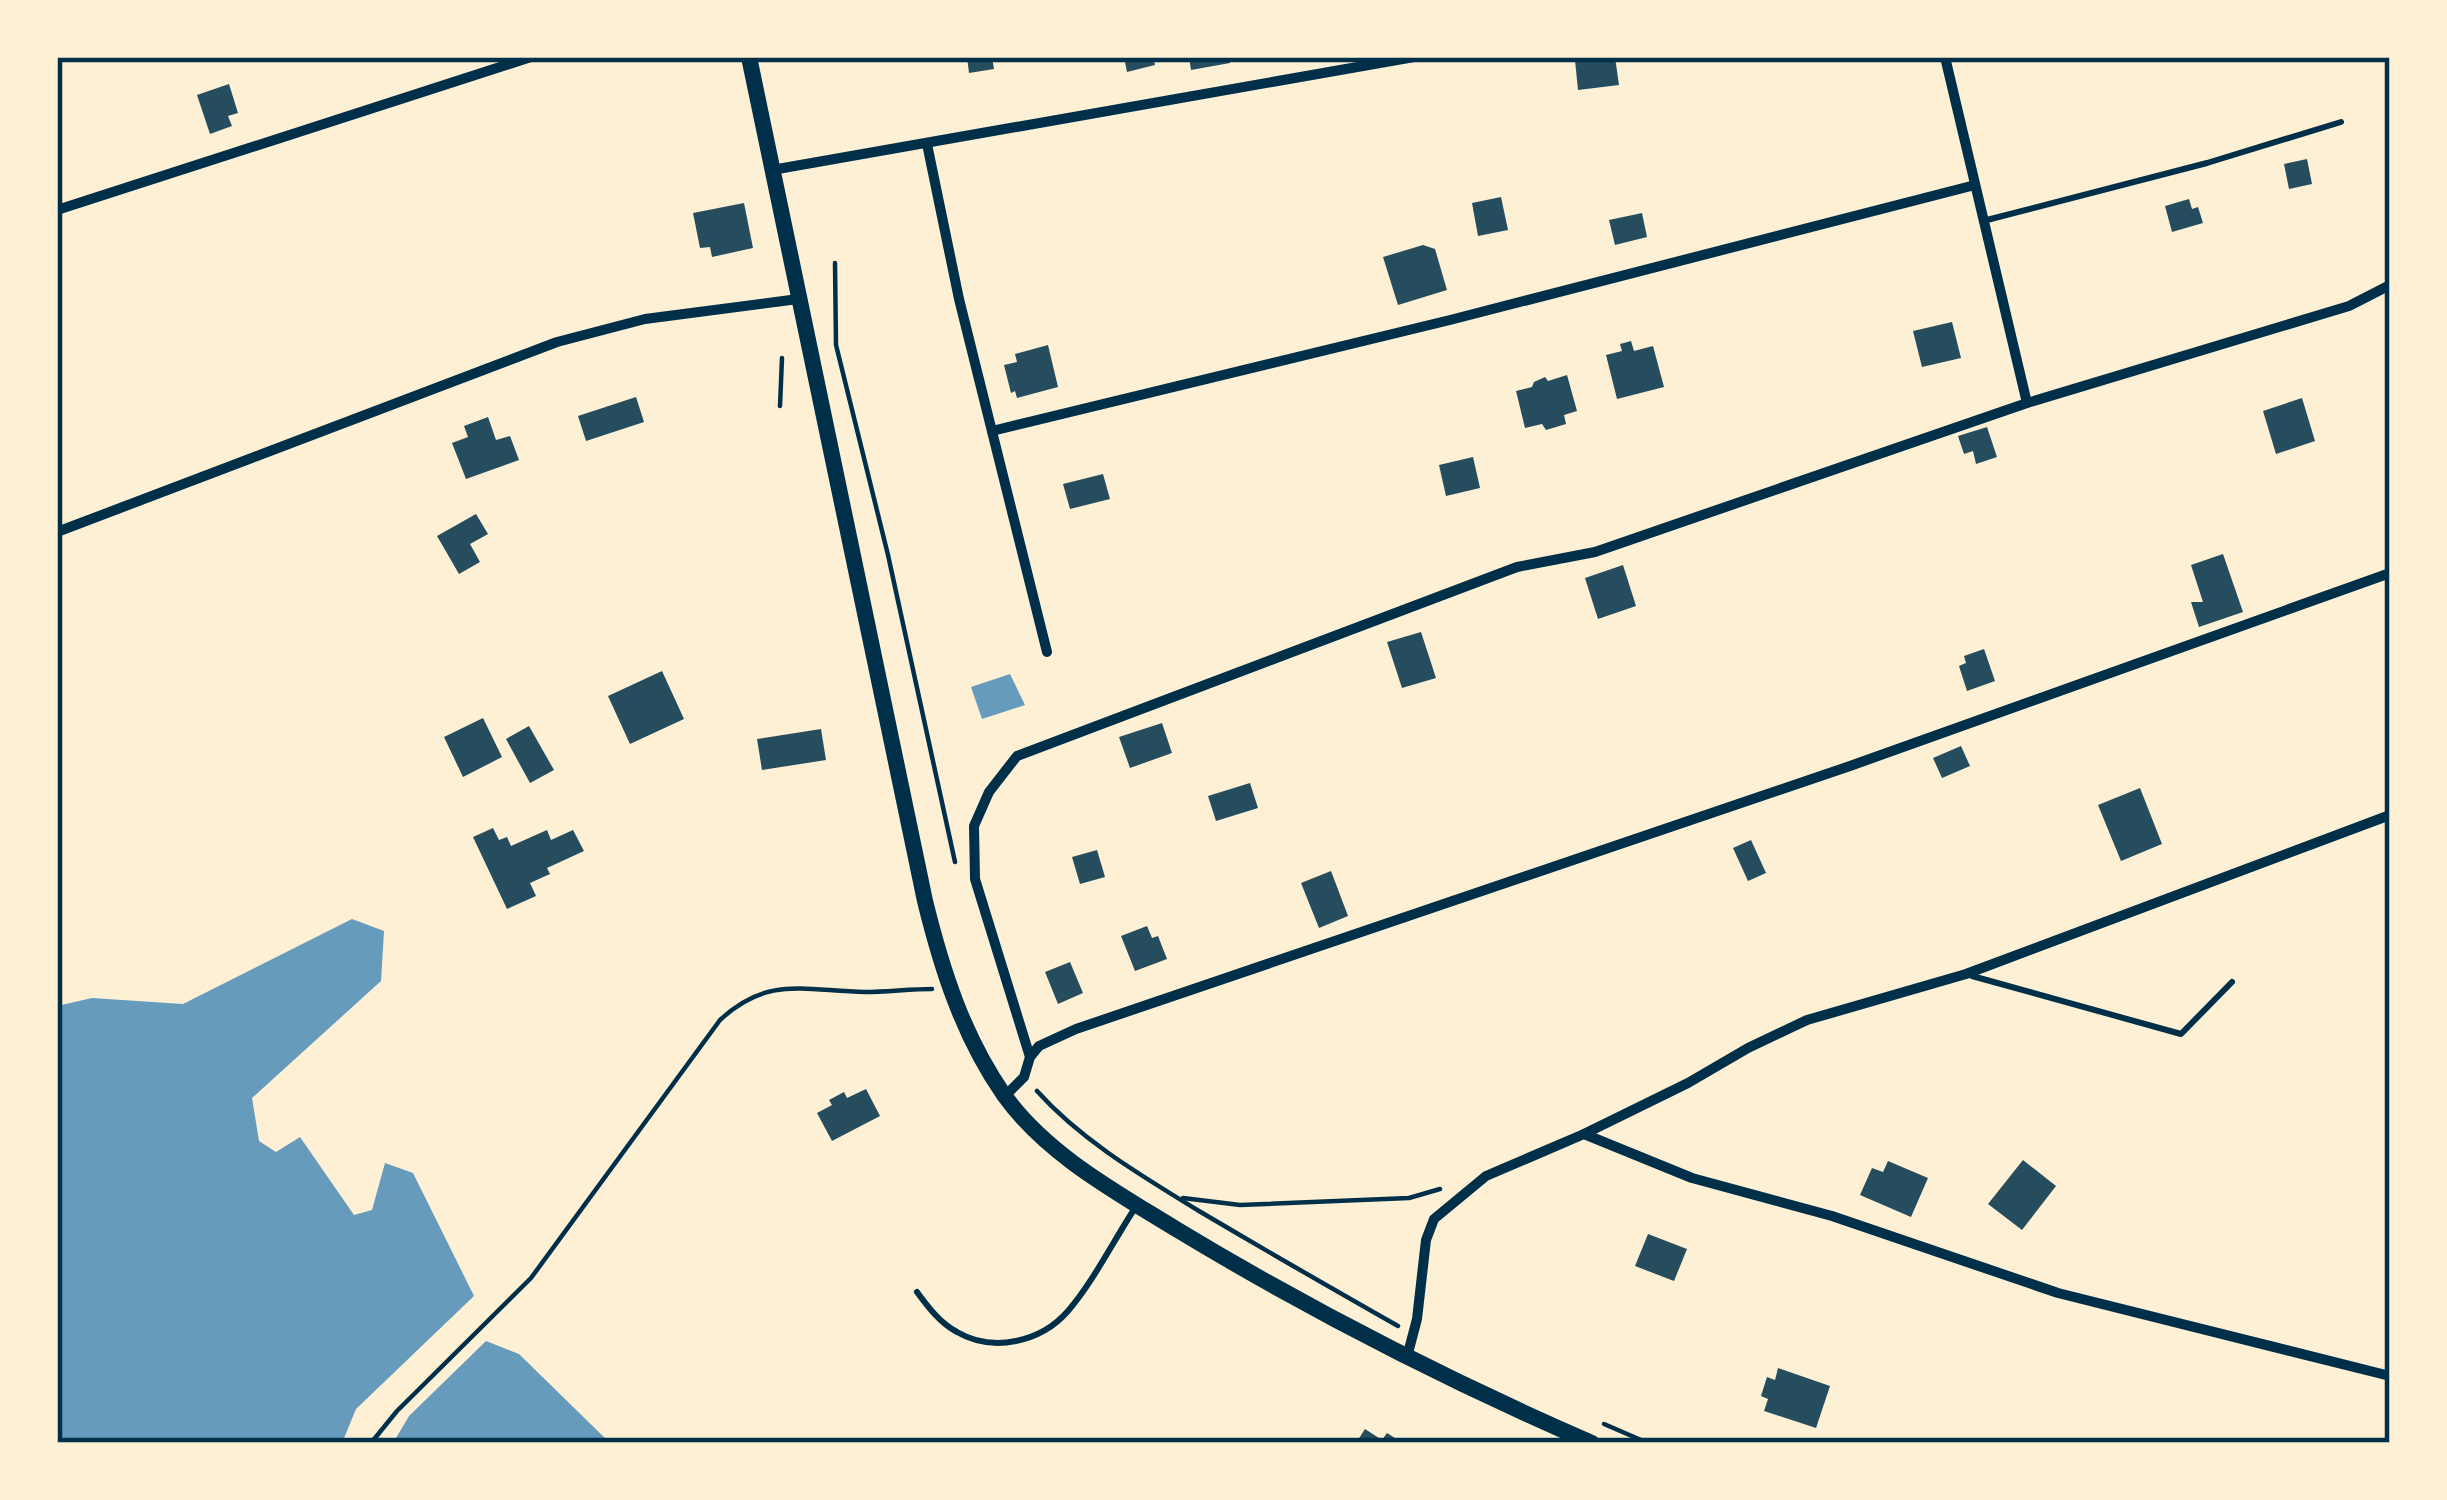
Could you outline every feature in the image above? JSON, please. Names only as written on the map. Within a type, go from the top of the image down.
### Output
[{"type":"main road","points":[[748,57],[916,864],[950,990],[965,1029],[1005,1096],[1061,1152],[1136,1205],[1407,1357],[1592,1443]]},
{"type":"street","points":[[57,210],[531,57]]},
{"type":"street","points":[[772,170],[1414,57]]},
{"type":"street","points":[[1945,57],[2027,403]]},
{"type":"street","points":[[927,144],[959,299],[1047,652]]},
{"type":"street","points":[[992,431],[1975,185]]},
{"type":"street","points":[[1030,1058],[975,879],[974,826],[989,792],[1017,756],[1517,567],[1595,552],[2027,403],[2349,306],[2390,285]]},
{"type":"street","points":[[57,532],[557,342],[645,319],[798,299]]},
{"type":"street","points":[[1005,1096],[1024,1077],[1039,1046],[1076,1029],[1872,758],[2390,573]]},
{"type":"street","points":[[1407,1357],[1426,1240],[1434,1220],[1486,1176],[1584,1134],[1807,1021],[1966,974],[2390,815]]},
{"type":"street","points":[[1584,1134],[1692,1178],[1832,1216],[2058,1293],[2390,1376]]},
{"type":"lane","points":[[1983,221],[2207,163],[2341,122]]},
{"type":"lane","points":[[1966,974],[2181,1034],[2232,982]]},
{"type":"lane","points":[[917,1292],[944,1322],[976,1340],[1012,1342],[1035,1335],[1070,1309],[1136,1205]]},
{"type":"path","points":[[835,263],[836,345],[957,869]]},
{"type":"path","points":[[779,406],[782,358]]},
{"type":"path","points":[[371,1443],[397,1411],[531,1278],[720,1020],[737,1004],[756,993],[783,988],[950,990]]},
{"type":"path","points":[[1024,1077],[1058,1114],[1139,1174],[1413,1334]]},
{"type":"path","points":[[1178,1198],[1240,1205],[1408,1198],[1447,1187]]},
{"type":"path","points":[[1606,1425],[1648,1443]]},
{"type":"water","points":[[1010,674],[1025,705],[982,719],[971,687]]},
{"type":"water","points":[[352,919],[384,931],[381,981],[252,1098],[259,1141],[276,1152],[300,1137],[354,1215],[372,1210],[385,1163],[413,1173],[474,1296],[356,1409],[342,1443],[57,1443],[57,1006],[92,998],[183,1004]]},
{"type":"water","points":[[486,1341],[519,1354],[610,1443],[393,1443],[409,1416]]},
{"type":"building","points":[[967,57],[992,57],[994,69],[969,73]]},
{"type":"building","points":[[1124,57],[1153,57],[1155,65],[1127,72]]},
{"type":"building","points":[[1189,57],[1229,57],[1230,63],[1191,70]]},
{"type":"building","points":[[1615,57],[1619,85],[1578,90],[1575,60]]},
{"type":"building","points":[[229,84],[238,113],[228,116],[232,126],[210,134],[197,95]]},
{"type":"building","points":[[2307,159],[2312,184],[2289,189],[2284,164]]},
{"type":"building","points":[[1501,197],[1508,230],[1478,236],[1472,203]]},
{"type":"building","points":[[2189,199],[2192,209],[2198,207],[2203,223],[2172,232],[2165,206]]},
{"type":"building","points":[[744,203],[753,248],[712,257],[710,247],[700,248],[693,213]]},
{"type":"building","points":[[1642,213],[1647,237],[1615,245],[1609,220]]},
{"type":"building","points":[[1423,245],[1435,249],[1447,290],[1398,305],[1383,257]]},
{"type":"building","points":[[1952,322],[1961,358],[1922,367],[1913,331]]},
{"type":"building","points":[[1631,341],[1634,351],[1653,346],[1664,387],[1617,399],[1606,355],[1622,351],[1620,344]]},
{"type":"building","points":[[1048,345],[1058,387],[1017,398],[1015,391],[1011,393],[1004,365],[1017,362],[1015,354]]},
{"type":"building","points":[[1567,375],[1577,411],[1564,415],[1566,424],[1546,430],[1542,424],[1525,428],[1516,391],[1545,377],[1548,381]]},
{"type":"building","points":[[636,397],[644,422],[586,441],[578,416]]},
{"type":"building","points":[[2302,398],[2315,441],[2276,454],[2263,411]]},
{"type":"building","points":[[488,417],[496,440],[510,436],[519,460],[466,479],[452,443],[468,437],[464,426]]},
{"type":"building","points":[[1987,427],[1997,457],[1976,464],[1973,451],[1964,454],[1958,436]]},
{"type":"building","points":[[1473,457],[1480,488],[1446,496],[1439,465]]},
{"type":"building","points":[[1103,474],[1110,499],[1070,509],[1063,484]]},
{"type":"building","points":[[476,514],[488,534],[470,544],[480,562],[459,574],[437,536]]},
{"type":"building","points":[[2223,554],[2243,612],[2199,627],[2191,602],[2203,602],[2191,565]]},
{"type":"building","points":[[1623,565],[1636,606],[1598,619],[1585,578]]},
{"type":"building","points":[[1421,632],[1436,678],[1402,688],[1387,642]]},
{"type":"building","points":[[1984,649],[1995,681],[1967,691],[1959,666],[1966,663],[1964,656]]},
{"type":"building","points":[[662,671],[684,719],[630,744],[608,696]]},
{"type":"building","points":[[483,718],[502,757],[463,777],[444,737]]},
{"type":"building","points":[[1162,723],[1172,753],[1130,768],[1119,737]]},
{"type":"building","points":[[529,726],[554,770],[530,783],[506,739]]},
{"type":"building","points":[[821,729],[826,760],[762,770],[757,739]]},
{"type":"building","points":[[1961,746],[1970,766],[1942,778],[1933,758]]},
{"type":"building","points":[[1250,783],[1258,808],[1216,821],[1208,796]]},
{"type":"building","points":[[2140,788],[2162,844],[2121,861],[2098,805]]},
{"type":"building","points":[[493,828],[499,840],[507,837],[511,846],[547,830],[551,840],[573,830],[584,851],[547,868],[550,874],[530,883],[536,896],[507,909],[473,837]]},
{"type":"building","points":[[1751,840],[1766,873],[1748,881],[1733,848]]},
{"type":"building","points":[[1097,850],[1105,877],[1080,884],[1072,857]]},
{"type":"building","points":[[1331,871],[1348,916],[1319,928],[1301,883]]},
{"type":"building","points":[[1147,926],[1152,938],[1158,936],[1167,959],[1135,971],[1121,936]]},
{"type":"building","points":[[1070,962],[1083,993],[1058,1004],[1045,972]]},
{"type":"building","points":[[866,1089],[880,1116],[832,1141],[817,1113],[844,1092],[847,1098]]},
{"type":"building","points":[[2023,1160],[2056,1186],[2022,1230],[1988,1204]]},
{"type":"building","points":[[1888,1161],[1928,1178],[1911,1217],[1860,1195],[1872,1168],[1883,1172]]},
{"type":"building","points":[[1648,1234],[1687,1249],[1674,1281],[1635,1266]]},
{"type":"building","points":[[1778,1368],[1830,1386],[1816,1428],[1764,1411],[1768,1399],[1761,1396],[1767,1377],[1775,1380]]},
{"type":"building","points":[[1365,1429],[1382,1440],[1387,1433],[1403,1443],[1356,1443]]}]
